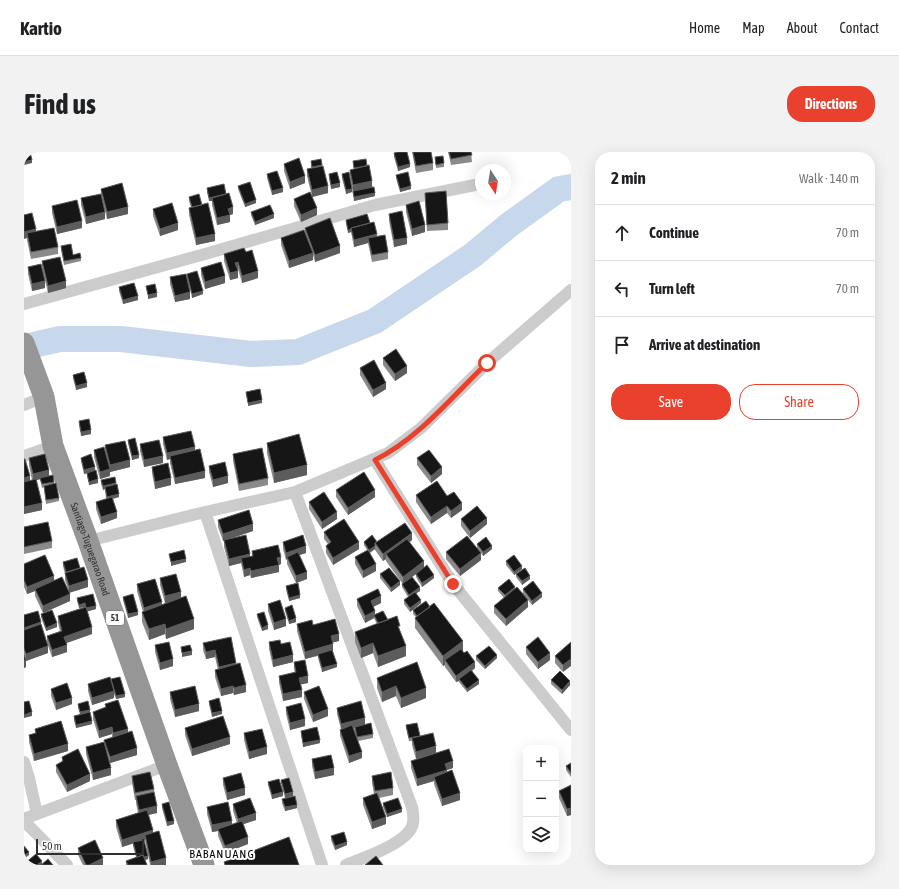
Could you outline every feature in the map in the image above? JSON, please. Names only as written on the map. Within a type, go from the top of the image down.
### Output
[{"type":"highway","name":"Santiago-Tuguegarao Road","points":[[24,344],[44,397],[53,446],[204,865]]},
{"type":"street","points":[[24,304],[375,205],[475,185]]},
{"type":"street","points":[[88,541],[205,512],[295,492],[375,460],[388,453],[421,428],[487,363],[571,290]]},
{"type":"street","points":[[24,405],[44,397]]},
{"type":"street","points":[[24,456],[53,446]]},
{"type":"street","points":[[375,460],[453,584],[571,730]]},
{"type":"street","points":[[295,492],[412,807],[413,823],[409,832],[397,842],[346,865]]},
{"type":"street","points":[[205,512],[322,865]]},
{"type":"street","points":[[24,762],[37,814]]},
{"type":"street","points":[[67,865],[24,820],[167,765]]},
{"type":"building","points":[[24,152],[30,152],[32,160],[24,162]]},
{"type":"building","points":[[407,152],[410,164],[398,167],[394,153]]},
{"type":"building","points":[[413,152],[431,152],[433,163],[416,166]]},
{"type":"building","points":[[449,152],[471,152],[472,155],[451,159]]},
{"type":"building","points":[[443,156],[444,163],[436,165],[435,157]]},
{"type":"building","points":[[299,158],[305,176],[290,182],[284,164]]},
{"type":"building","points":[[321,159],[322,165],[312,167],[311,161]]},
{"type":"building","points":[[366,159],[367,166],[354,168],[353,161]]},
{"type":"building","points":[[369,165],[372,181],[353,185],[350,170]]},
{"type":"building","points":[[323,166],[328,186],[312,190],[307,169]]},
{"type":"building","points":[[277,171],[283,188],[272,191],[267,174]]},
{"type":"building","points":[[337,172],[340,183],[331,185],[329,174]]},
{"type":"building","points":[[349,172],[352,189],[346,190],[342,174]]},
{"type":"building","points":[[408,172],[411,186],[400,189],[396,175]]},
{"type":"building","points":[[250,182],[256,200],[245,204],[238,186]]},
{"type":"building","points":[[122,183],[128,207],[107,212],[101,189]]},
{"type":"building","points":[[224,184],[226,194],[209,198],[207,188]]},
{"type":"building","points":[[374,187],[375,193],[354,197],[353,191]]},
{"type":"building","points":[[446,191],[448,223],[427,225],[425,193]]},
{"type":"building","points":[[310,192],[317,208],[301,215],[294,199]]},
{"type":"building","points":[[229,193],[233,207],[228,209],[230,215],[217,218],[212,198]]},
{"type":"building","points":[[101,194],[105,212],[86,217],[81,198]]},
{"type":"building","points":[[199,194],[202,205],[192,207],[189,197]]},
{"type":"building","points":[[77,200],[82,221],[57,227],[52,206]]},
{"type":"building","points":[[419,201],[425,225],[412,229],[406,205]]},
{"type":"building","points":[[172,203],[178,223],[160,229],[153,209]]},
{"type":"building","points":[[208,203],[215,234],[196,238],[189,208]]},
{"type":"building","points":[[270,205],[274,214],[255,222],[251,212]]},
{"type":"building","points":[[402,211],[407,238],[394,240],[389,214]]},
{"type":"building","points":[[32,213],[36,229],[24,232],[24,215]]},
{"type":"building","points":[[367,214],[370,223],[348,230],[346,220]]},
{"type":"building","points":[[330,218],[340,246],[315,255],[305,228]]},
{"type":"building","points":[[374,222],[377,234],[354,240],[351,228]]},
{"type":"building","points":[[54,228],[58,247],[31,252],[27,233]]},
{"type":"building","points":[[304,230],[313,253],[289,261],[281,238]]},
{"type":"building","points":[[385,235],[388,252],[372,255],[368,238]]},
{"type":"building","points":[[71,244],[73,255],[80,253],[81,258],[64,261],[61,246]]},
{"type":"building","points":[[244,248],[246,252],[252,250],[258,271],[242,276],[238,262],[235,263],[238,271],[230,273],[224,254]]},
{"type":"building","points":[[60,257],[66,281],[48,286],[42,261]]},
{"type":"building","points":[[221,262],[225,276],[205,282],[201,268]]},
{"type":"building","points":[[41,264],[45,281],[32,284],[28,267]]},
{"type":"building","points":[[197,271],[203,291],[192,294],[187,274]]},
{"type":"building","points":[[186,274],[190,292],[175,296],[170,277]]},
{"type":"building","points":[[134,283],[138,296],[123,300],[119,287]]},
{"type":"building","points":[[155,284],[157,293],[148,295],[146,286]]},
{"type":"building","points":[[396,349],[407,366],[395,374],[383,358]]},
{"type":"building","points":[[374,360],[386,383],[373,390],[360,368]]},
{"type":"building","points":[[84,372],[87,383],[76,386],[73,375]]},
{"type":"building","points":[[260,389],[262,400],[248,403],[246,392]]},
{"type":"building","points":[[89,419],[91,430],[81,432],[79,421]]},
{"type":"building","points":[[191,431],[195,447],[167,453],[163,437]]},
{"type":"building","points":[[299,434],[307,465],[274,473],[267,443]]},
{"type":"building","points":[[135,438],[139,455],[132,456],[128,440]]},
{"type":"building","points":[[159,440],[163,456],[144,460],[140,444]]},
{"type":"building","points":[[125,441],[130,460],[110,465],[105,445]]},
{"type":"building","points":[[104,447],[110,469],[100,472],[94,450]]},
{"type":"building","points":[[262,448],[268,478],[239,484],[233,454]]},
{"type":"building","points":[[200,449],[205,471],[175,478],[170,456]]},
{"type":"building","points":[[429,450],[442,467],[431,476],[417,458]]},
{"type":"building","points":[[45,454],[49,470],[33,474],[29,458]]},
{"type":"building","points":[[91,454],[95,467],[84,470],[81,458]]},
{"type":"building","points":[[24,459],[30,476],[24,478]]},
{"type":"building","points":[[225,462],[228,476],[213,480],[209,466]]},
{"type":"building","points":[[168,463],[171,478],[155,482],[152,467]]},
{"type":"building","points":[[96,470],[98,479],[89,482],[87,473]]},
{"type":"building","points":[[364,472],[375,490],[348,508],[336,490]]},
{"type":"building","points":[[53,475],[54,482],[42,484],[40,478]]},
{"type":"building","points":[[115,477],[116,483],[103,486],[101,480]]},
{"type":"building","points":[[36,479],[42,503],[24,507],[24,482]]},
{"type":"building","points":[[437,481],[447,496],[454,492],[462,503],[451,511],[447,506],[431,517],[416,495]]},
{"type":"building","points":[[56,483],[59,498],[46,500],[44,486]]},
{"type":"building","points":[[117,484],[119,494],[107,497],[105,487]]},
{"type":"building","points":[[324,492],[337,512],[322,522],[309,502]]},
{"type":"building","points":[[112,497],[117,512],[101,517],[96,502]]},
{"type":"building","points":[[477,506],[487,518],[470,531],[461,519]]},
{"type":"building","points":[[249,510],[253,524],[223,534],[218,520]]},
{"type":"building","points":[[344,519],[359,542],[333,558],[326,546],[331,542],[324,532]]},
{"type":"building","points":[[48,522],[52,541],[24,547],[24,527]]},
{"type":"building","points":[[405,523],[412,533],[383,554],[375,543]]},
{"type":"building","points":[[246,535],[250,554],[229,559],[224,540]]},
{"type":"building","points":[[303,535],[306,546],[286,553],[283,542]]},
{"type":"building","points":[[372,535],[377,542],[375,543],[375,546],[369,550],[364,542]]},
{"type":"building","points":[[467,536],[481,553],[460,569],[446,552]]},
{"type":"building","points":[[486,537],[492,546],[483,552],[477,544]]},
{"type":"building","points":[[407,539],[424,561],[403,577],[386,554]]},
{"type":"building","points":[[278,545],[281,557],[277,558],[279,565],[251,571],[250,568],[244,570],[241,558],[253,556],[252,551]]},
{"type":"building","points":[[184,550],[186,559],[171,562],[169,554]]},
{"type":"building","points":[[368,550],[376,564],[363,571],[355,557]]},
{"type":"building","points":[[298,552],[307,572],[296,576],[287,557]]},
{"type":"building","points":[[45,555],[54,576],[27,587],[24,580],[24,564]]},
{"type":"building","points":[[514,555],[522,566],[514,572],[506,561]]},
{"type":"building","points":[[77,558],[80,568],[66,572],[63,562]]},
{"type":"building","points":[[427,565],[434,575],[422,583],[416,574]]},
{"type":"building","points":[[84,567],[88,580],[69,586],[65,573]]},
{"type":"building","points":[[389,568],[400,581],[391,588],[380,574]]},
{"type":"building","points":[[525,568],[530,576],[522,581],[516,574]]},
{"type":"building","points":[[176,574],[181,592],[165,596],[160,578]]},
{"type":"building","points":[[62,577],[70,594],[43,606],[35,589]]},
{"type":"building","points":[[412,577],[420,587],[409,595],[402,584]]},
{"type":"building","points":[[155,579],[162,602],[144,608],[137,584]]},
{"type":"building","points":[[509,579],[515,587],[505,595],[498,588]]},
{"type":"building","points":[[533,581],[542,593],[532,601],[523,589]]},
{"type":"building","points":[[298,583],[300,595],[289,598],[286,586]]},
{"type":"building","points":[[517,587],[528,600],[506,619],[494,606]]},
{"type":"building","points":[[378,589],[381,596],[371,601],[375,611],[365,616],[357,599]]},
{"type":"building","points":[[415,592],[421,600],[410,608],[404,600]]},
{"type":"building","points":[[93,594],[96,606],[86,608],[85,603],[79,605],[77,598]]},
{"type":"building","points":[[133,594],[138,612],[128,614],[123,597]]},
{"type":"building","points":[[186,596],[194,619],[166,629],[165,624],[149,629],[142,612]]},
{"type":"building","points":[[280,600],[286,619],[274,623],[268,604]]},
{"type":"building","points":[[426,601],[430,607],[417,616],[413,610]]},
{"type":"building","points":[[434,603],[463,641],[443,656],[415,618]]},
{"type":"building","points":[[292,605],[296,618],[289,621],[285,608]]},
{"type":"building","points":[[86,607],[92,627],[64,637],[67,645],[52,650],[47,636],[62,631],[58,616]]},
{"type":"building","points":[[52,610],[57,623],[46,628],[41,614]]},
{"type":"building","points":[[38,611],[41,622],[24,628],[24,615]]},
{"type":"building","points":[[383,611],[388,620],[378,623],[374,615]]},
{"type":"building","points":[[264,612],[268,625],[262,628],[257,614]]},
{"type":"building","points":[[397,616],[400,626],[398,626],[406,646],[378,656],[373,643],[361,648],[355,632]]},
{"type":"building","points":[[335,619],[339,634],[331,636],[333,644],[305,652],[297,624],[312,620],[313,625]]},
{"type":"building","points":[[41,624],[48,646],[26,654],[24,648],[24,630]]},
{"type":"building","points":[[231,637],[236,663],[219,667],[215,650],[206,652],[203,643]]},
{"type":"building","points":[[538,637],[550,653],[538,662],[526,647]]},
{"type":"building","points":[[280,640],[281,644],[290,642],[293,655],[273,660],[269,642]]},
{"type":"building","points":[[169,642],[173,659],[160,663],[155,645]]},
{"type":"building","points":[[571,642],[571,659],[563,665],[555,656]]},
{"type":"building","points":[[190,645],[192,651],[182,653],[181,647]]},
{"type":"building","points":[[489,646],[497,655],[485,666],[476,656]]},
{"type":"building","points":[[461,649],[464,653],[467,651],[475,662],[456,676],[445,660]]},
{"type":"building","points":[[332,650],[337,664],[322,668],[318,654]]},
{"type":"building","points":[[305,660],[308,676],[299,678],[302,690],[283,694],[279,676],[296,672],[294,662]]},
{"type":"building","points":[[417,662],[426,688],[401,698],[396,686],[382,692],[377,678]]},
{"type":"building","points":[[240,663],[246,685],[221,689],[215,670]]},
{"type":"building","points":[[471,670],[479,680],[467,689],[459,679]]},
{"type":"building","points":[[560,671],[570,681],[562,690],[551,680]]},
{"type":"building","points":[[110,677],[114,691],[92,698],[88,684]]},
{"type":"building","points":[[120,677],[125,694],[116,696],[111,679]]},
{"type":"building","points":[[67,683],[72,698],[56,703],[51,689]]},
{"type":"building","points":[[195,686],[199,704],[175,710],[170,692]]},
{"type":"building","points":[[319,686],[328,709],[313,715],[304,692]]},
{"type":"building","points":[[219,698],[222,711],[212,713],[209,701]]},
{"type":"building","points":[[118,700],[128,729],[113,733],[112,727],[99,731],[93,712],[106,707],[105,704]]},
{"type":"building","points":[[29,701],[32,712],[24,715],[24,702]]},
{"type":"building","points":[[88,701],[90,710],[80,712],[78,704]]},
{"type":"building","points":[[361,701],[365,718],[341,724],[337,708]]},
{"type":"building","points":[[301,703],[305,719],[290,723],[286,707]]},
{"type":"building","points":[[90,712],[92,721],[76,725],[74,716]]},
{"type":"building","points":[[223,716],[230,737],[192,749],[185,728]]},
{"type":"building","points":[[61,721],[68,744],[34,754],[29,735],[36,733],[35,729]]},
{"type":"building","points":[[371,723],[373,734],[357,737],[355,727]]},
{"type":"building","points":[[417,723],[420,736],[409,738],[406,725]]},
{"type":"building","points":[[352,725],[362,752],[349,756],[340,730]]},
{"type":"building","points":[[317,727],[320,740],[303,743],[301,731]]},
{"type":"building","points":[[262,729],[267,747],[249,752],[244,733]]},
{"type":"building","points":[[132,731],[137,748],[110,757],[104,740]]},
{"type":"building","points":[[433,733],[436,746],[416,752],[412,738]]},
{"type":"building","points":[[104,742],[111,768],[93,773],[86,747]]},
{"type":"building","points":[[78,749],[90,774],[67,785],[56,765],[63,761],[62,757]]},
{"type":"building","points":[[449,749],[453,761],[445,764],[447,770],[417,779],[411,761]]},
{"type":"building","points":[[331,755],[334,768],[315,772],[312,759]]},
{"type":"building","points":[[571,763],[571,773],[566,766]]},
{"type":"building","points":[[452,770],[460,793],[442,799],[434,777]]},
{"type":"building","points":[[150,772],[154,789],[135,793],[132,776]]},
{"type":"building","points":[[391,772],[393,788],[375,791],[372,776]]},
{"type":"building","points":[[241,773],[245,788],[227,793],[223,778]]},
{"type":"building","points":[[289,778],[293,792],[285,794],[281,780]]},
{"type":"building","points":[[279,779],[283,792],[272,795],[268,782]]},
{"type":"building","points":[[571,785],[571,808],[567,809],[559,791]]},
{"type":"building","points":[[154,792],[157,806],[139,810],[136,796]]},
{"type":"building","points":[[377,793],[386,817],[372,822],[363,798]]},
{"type":"building","points":[[295,796],[297,805],[285,807],[282,799]]},
{"type":"building","points":[[250,798],[256,813],[238,819],[233,804]]},
{"type":"building","points":[[398,798],[402,809],[387,814],[383,803]]},
{"type":"building","points":[[169,802],[174,821],[167,822],[162,804]]},
{"type":"building","points":[[228,802],[232,821],[212,825],[207,807]]},
{"type":"building","points":[[147,810],[153,830],[122,840],[116,820]]},
{"type":"building","points":[[242,821],[248,837],[225,846],[218,829]]},
{"type":"building","points":[[159,831],[166,858],[151,862],[145,835]]},
{"type":"building","points":[[344,832],[347,842],[335,846],[331,836]]},
{"type":"building","points":[[289,837],[299,865],[225,865],[224,862]]},
{"type":"building","points":[[95,840],[103,858],[86,865],[78,848]]},
{"type":"building","points":[[144,840],[148,856],[144,857],[143,855],[137,857],[133,842]]},
{"type":"building","points":[[24,846],[29,852],[24,856]]},
{"type":"building","points":[[36,854],[42,861],[37,865],[27,865],[25,863]]},
{"type":"building","points":[[143,855],[147,865],[128,865],[126,861]]},
{"type":"building","points":[[376,856],[383,865],[365,865]]},
{"type":"building","points":[[48,859],[53,865],[41,865]]},
{"type":"waterway","points":[[24,347],[60,339],[121,339],[251,354],[298,352],[375,321],[473,255],[509,225],[559,189],[571,187]]},
{"type":"district","name":"BABANUANG","points":[[222,854]]},
{"type":"route","points":[[453,584],[375,460],[388,453],[421,428],[487,363]]}]
